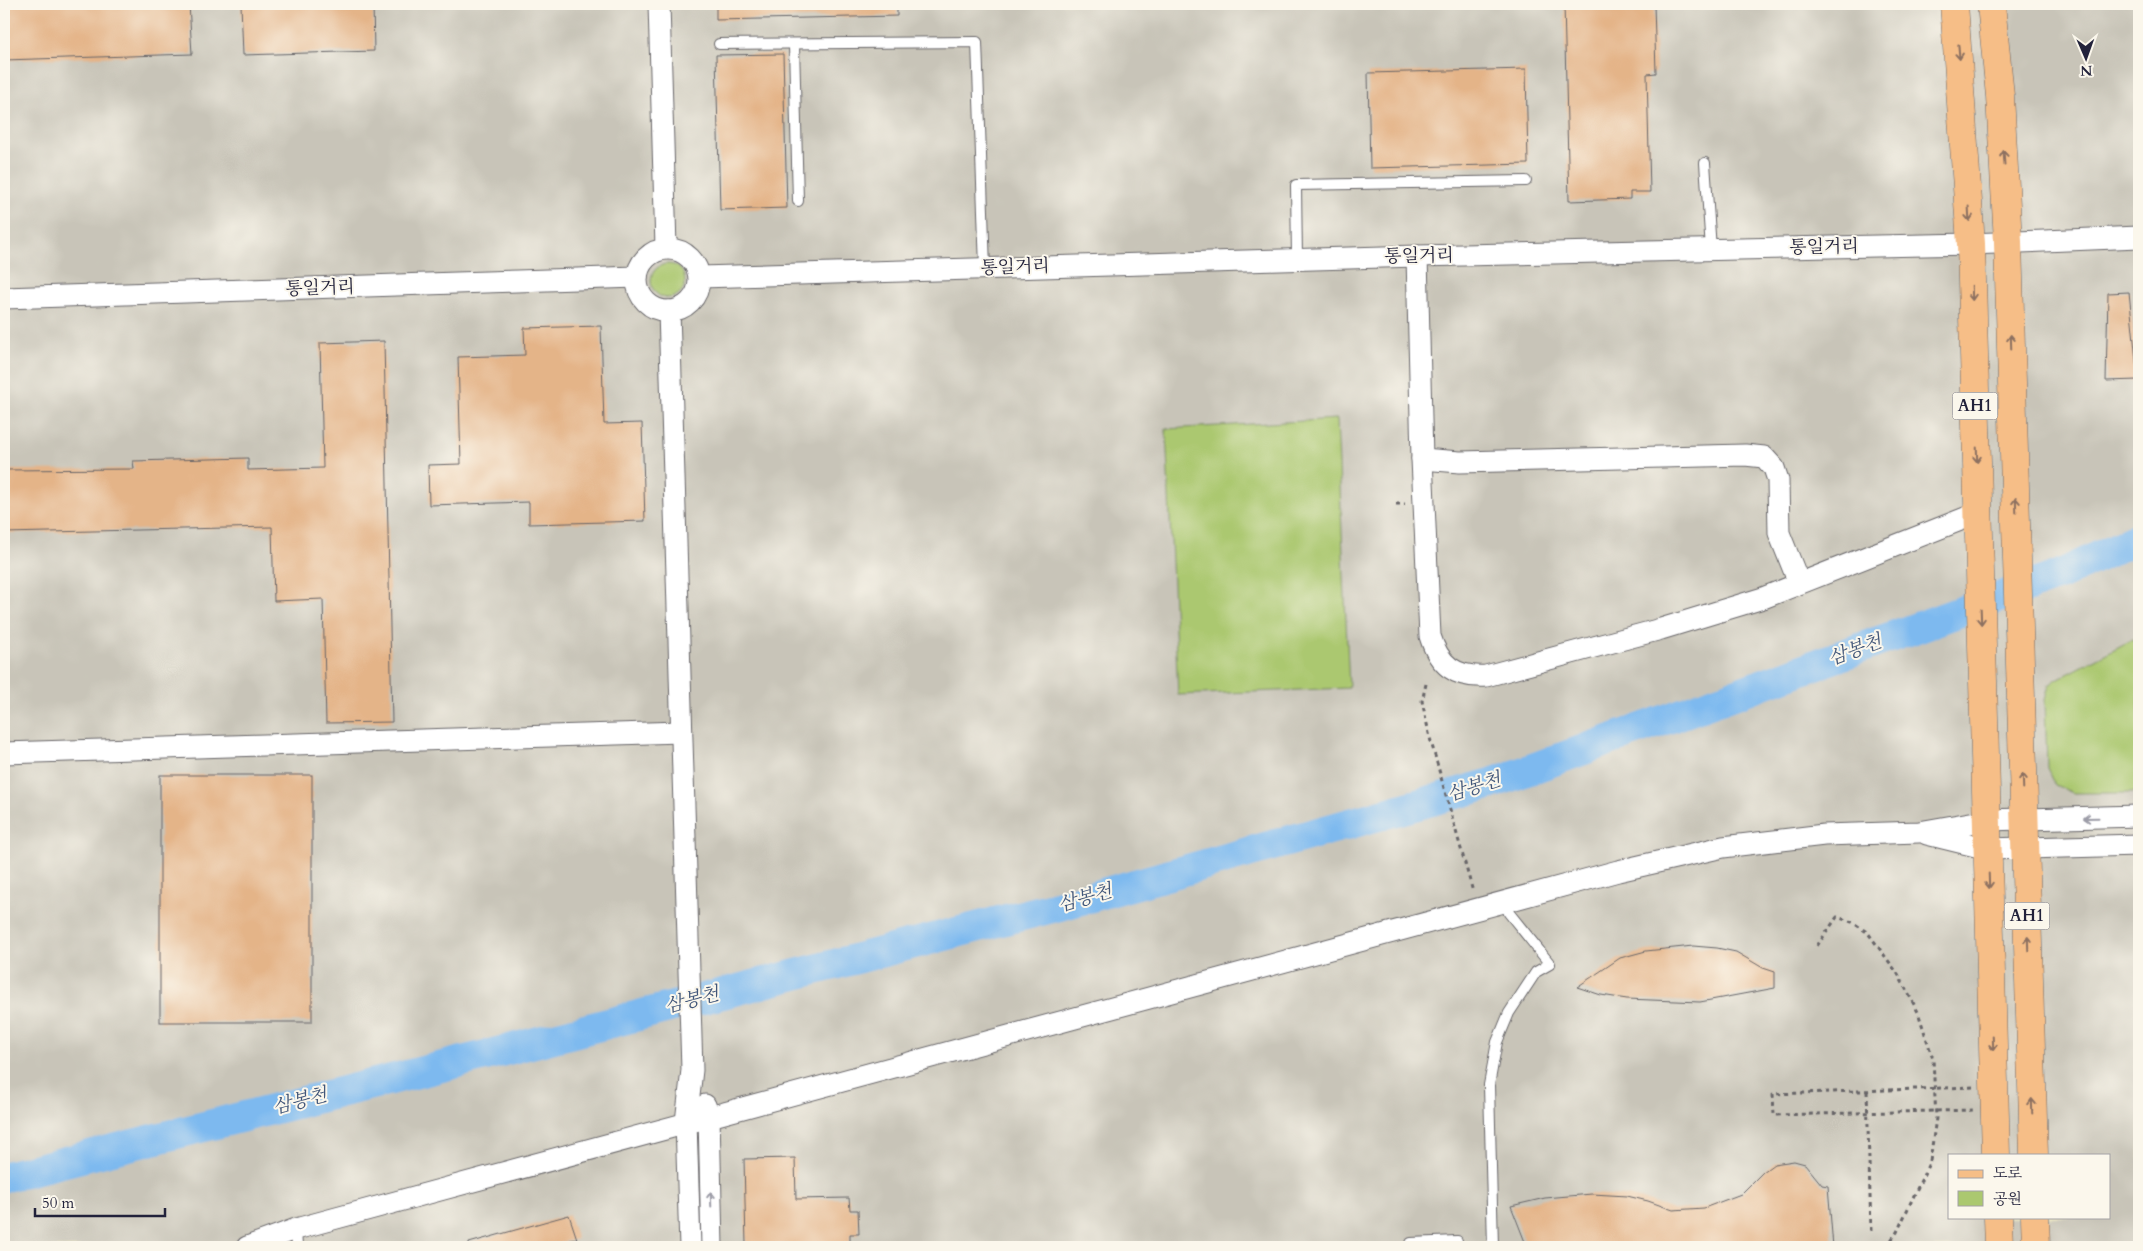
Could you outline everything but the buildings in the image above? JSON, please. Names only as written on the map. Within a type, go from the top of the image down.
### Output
[{"type":"main road","name":"AH1","points":[[1954,4],[1971,244],[1996,1154]]},
{"type":"main road","name":"AH1","points":[[1991,4],[2000,96],[2008,242],[2034,1154]]},
{"type":"main road","points":[[1998,1218],[1999,1247]]},
{"type":"main road","points":[[2036,1218],[2036,1247]]},
{"type":"street","points":[[660,4],[666,248]]},
{"type":"street","name":"통일거리","points":[[700,277],[1297,259],[1971,244],[2139,237]]},
{"type":"street","points":[[666,248],[676,249],[689,256],[695,263],[700,277],[699,287],[691,300],[683,307],[669,311],[654,308],[645,301],[637,288],[640,264],[646,257],[666,248]]},
{"type":"street","points":[[1417,256],[1422,459],[1430,636],[1435,651],[1444,663],[1458,673],[1470,677],[1486,676],[1661,630],[1763,598],[1978,513]]},
{"type":"street","name":"통일거리","points":[[4,298],[637,277]]},
{"type":"street","points":[[669,311],[692,1070],[686,1122],[690,1247]]},
{"type":"street","points":[[1422,459],[1460,462],[1745,455],[1764,457],[1774,468],[1778,480],[1779,532],[1799,584]]},
{"type":"street","points":[[4,753],[682,732]]},
{"type":"street","points":[[247,1247],[297,1238],[686,1122],[1618,871],[1723,848],[1824,835],[1919,832],[1987,820],[2139,816]]},
{"type":"street","points":[[1919,832],[1988,849],[2139,845]]},
{"type":"street","points":[[692,1070],[709,1116],[712,1247]]},
{"type":"lane","points":[[718,44],[794,45],[977,42],[985,268]]},
{"type":"lane","points":[[794,45],[798,201]]},
{"type":"lane","points":[[1705,164],[1710,249]]},
{"type":"lane","points":[[1297,259],[1296,185],[1526,181]]},
{"type":"lane","points":[[1493,1247],[1488,1084],[1497,1042],[1509,1013],[1536,972],[1550,964],[1508,913],[1505,902]]},
{"type":"lane","points":[[1411,1247],[1411,1243],[1458,1241],[1458,1247]]},
{"type":"path","points":[[1426,684],[1422,701],[1430,738],[1475,900]]},
{"type":"path","points":[[1817,946],[1837,917],[1852,922],[1868,933],[1898,974],[1918,1012],[1933,1060],[1936,1110],[1930,1161],[1897,1232],[1886,1247]]},
{"type":"path","points":[[1936,1087],[1995,1098],[1936,1110],[1774,1115],[1773,1094],[1936,1087]]},
{"type":"path","points":[[1867,1091],[1871,1231]]},
{"type":"shaded area","points":[[4,4],[2139,4],[2139,1247],[4,1247]]},
{"type":"green space","points":[[668,264],[675,265],[680,269],[684,274],[684,288],[680,293],[675,297],[668,298],[661,297],[656,293],[652,288],[651,281],[652,274],[656,269],[661,265]]},
{"type":"green space","points":[[1337,419],[1349,688],[1178,695],[1166,429]]},
{"type":"green space","points":[[2139,636],[2139,793],[2073,793],[2055,785],[2047,768],[2045,700],[2049,685]]},
{"type":"waterway","name":"삼봉천","points":[[4,1177],[472,1059],[1062,905],[1490,784],[2060,575],[2139,537]]}]
